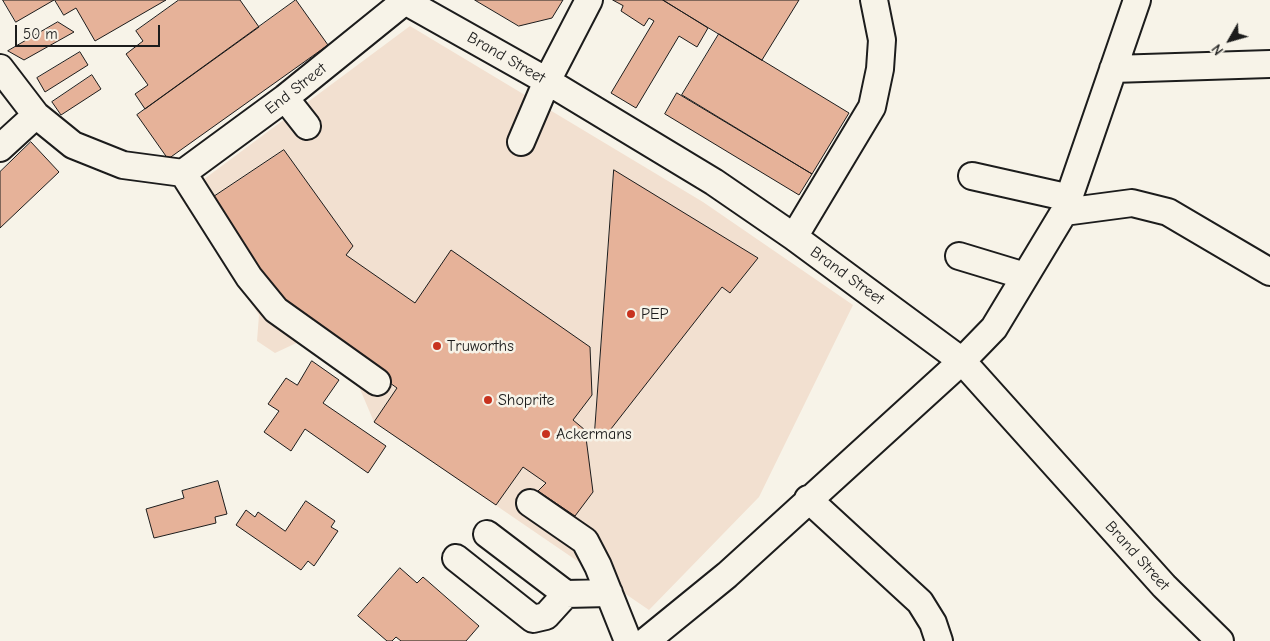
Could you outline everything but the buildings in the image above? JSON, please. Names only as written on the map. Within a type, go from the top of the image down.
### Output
[{"type":"street","points":[[521,142],[547,82],[589,0]]},
{"type":"street","points":[[794,237],[872,106],[880,69],[882,40],[874,0]]},
{"type":"street","points":[[646,641],[727,575],[808,499],[962,361],[994,328],[1067,205],[1137,0]]},
{"type":"street","name":"Brand Street","points":[[404,1],[547,82],[714,182],[794,237],[962,361],[1164,586],[1220,641]]},
{"type":"street","name":"End Street","points":[[183,172],[286,98],[404,1]]},
{"type":"street","points":[[1113,69],[1270,64]]},
{"type":"street","points":[[0,68],[36,115],[74,146],[123,165],[183,172],[249,277],[276,310],[377,382]]},
{"type":"street","points":[[286,98],[307,126]]},
{"type":"street","points":[[0,148],[36,115]]},
{"type":"street","points":[[972,176],[1067,205],[1132,202],[1168,212],[1264,265]]},
{"type":"street","points":[[959,256],[1025,276]]},
{"type":"street","points":[[808,499],[920,602],[933,623],[939,641]]},
{"type":"street","points":[[530,503],[585,541],[609,593],[628,641]]},
{"type":"street","points":[[487,534],[566,594],[609,593]]},
{"type":"street","points":[[456,558],[533,619],[538,620],[546,616],[566,594]]},
{"type":"shaded area","points":[[410,26],[703,202],[853,305],[759,497],[649,610],[374,422],[354,375],[305,339],[275,353],[257,341],[259,315],[180,197]]},
{"type":"place","name":"PEP","points":[[631,314]]},
{"type":"place","name":"Truworths","points":[[437,346]]},
{"type":"place","name":"Shoprite","points":[[488,400]]},
{"type":"place","name":"Ackermans","points":[[546,434]]}]
